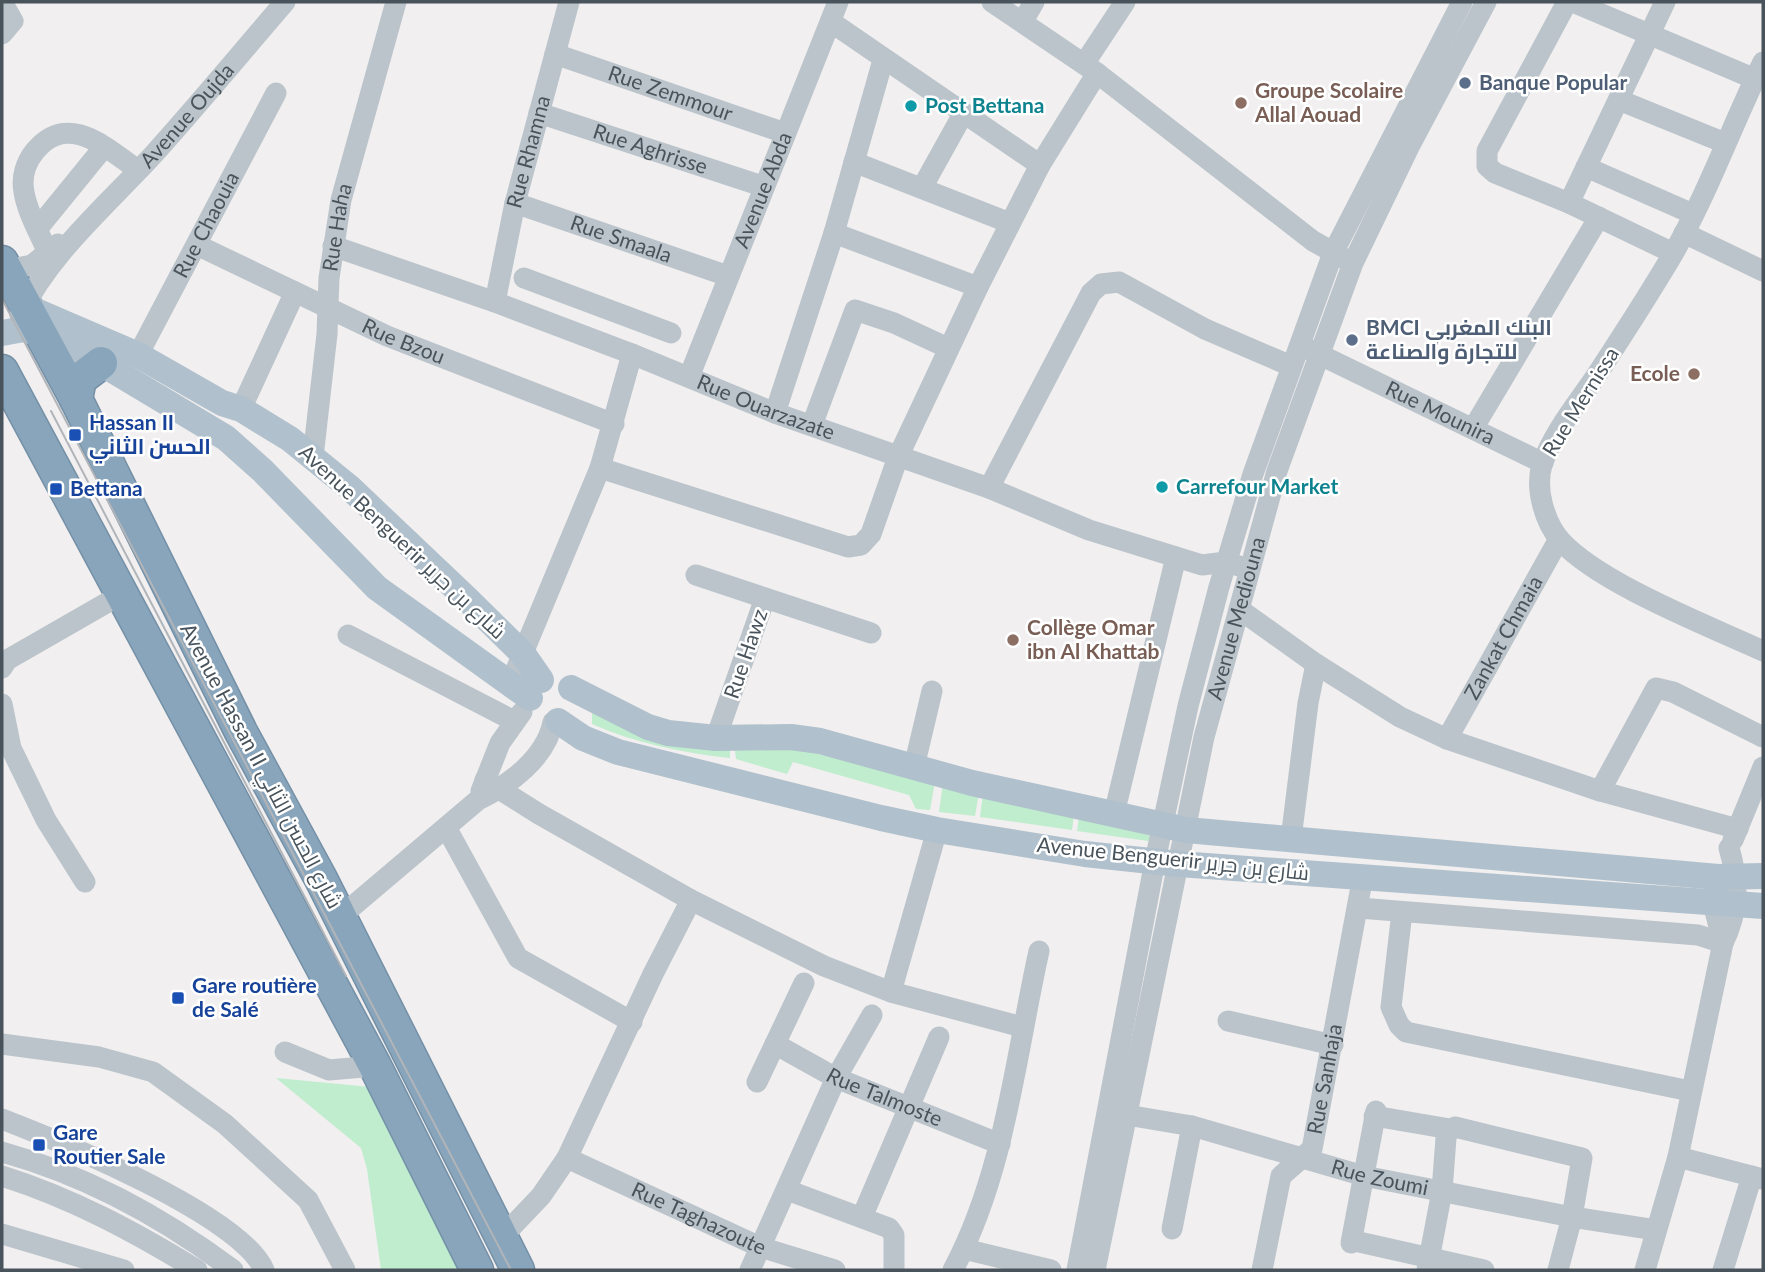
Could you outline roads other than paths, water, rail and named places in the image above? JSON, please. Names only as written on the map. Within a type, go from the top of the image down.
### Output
[{"type":"highway","name":"Avenue Hassan II شارع الحسن الثاني","points":[[4,266],[18,325],[76,399],[241,732],[340,917],[519,1270]]},
{"type":"highway","points":[[76,399],[80,379],[102,363]]},
{"type":"highway","name":"Avenue Hassan II شارع الحسن الثاني","points":[[2,371],[375,1066],[477,1270]]},
{"type":"main road","name":"Avenue Benguerir شارع بن جرير","points":[[18,325],[138,355],[222,403],[241,409],[313,457],[349,487],[523,654],[525,697]]},
{"type":"main road","name":"Avenue Benguerir شارع بن جرير","points":[[18,325],[102,363],[226,438],[263,471],[377,588],[525,697],[541,719],[556,721],[583,738],[618,752],[736,784],[937,831],[1167,863],[1363,876],[1726,890],[1763,876]]},
{"type":"main road","name":"Avenue Benguerir شارع بن جرير","points":[[525,697],[561,679],[571,688],[648,727],[667,733],[716,738],[791,737],[820,741],[972,783],[1176,827],[1726,890],[1763,906]]},
{"type":"main road","points":[[556,721],[572,710],[574,699],[571,688]]},
{"type":"street","points":[[2,2],[13,21],[2,34]]},
{"type":"street","name":"Avenue Oujda","points":[[18,325],[38,283],[285,2]]},
{"type":"street","name":"Rue Haha","points":[[313,457],[327,334],[333,246],[341,200],[396,2]]},
{"type":"street","name":"Rue Rhamna","points":[[495,302],[516,203],[569,2]]},
{"type":"street","points":[[992,2],[1090,69],[1333,253],[1353,262]]},
{"type":"street","points":[[1023,21],[1034,2]]},
{"type":"street","points":[[600,468],[853,547],[867,541],[898,457],[948,348],[1125,2]]},
{"type":"street","name":"Avenue Mediouna","points":[[1176,827],[1188,706],[1226,562],[1298,344],[1333,253],[1462,2]]},
{"type":"street","name":"Avenue Mediouna","points":[[1077,1270],[1116,1113],[1176,827],[1204,737],[1277,471],[1353,262],[1410,145],[1486,2]]},
{"type":"street","points":[[1567,2],[1487,151],[1486,160],[1495,173],[1569,203],[1673,253]]},
{"type":"street","points":[[1573,2],[1650,35],[1759,71]]},
{"type":"street","points":[[1569,203],[1665,2]]},
{"type":"street","points":[[834,12],[883,60],[1040,165]]},
{"type":"street","name":"Avenue Abda","points":[[690,377],[762,186],[834,12]]},
{"type":"street","name":"Rue Zemmour","points":[[555,54],[786,133]]},
{"type":"street","points":[[775,413],[834,233],[883,60]]},
{"type":"street","name":"Rue Mernissa","points":[[1759,71],[1673,253],[1571,412],[1543,463],[1539,482],[1541,498],[1559,539],[1585,560],[1647,597],[1763,651]]},
{"type":"street","name":"Rue Chaouia","points":[[138,355],[276,93]]},
{"type":"street","points":[[1619,100],[1725,143]]},
{"type":"street","name":"Rue Aghrisse","points":[[539,113],[762,186]]},
{"type":"street","points":[[923,186],[963,114]]},
{"type":"street","points":[[48,253],[24,194],[23,180],[27,162],[49,137],[62,131],[75,133],[138,170]]},
{"type":"street","points":[[38,228],[104,148]]},
{"type":"street","points":[[854,162],[923,186],[1010,223]]},
{"type":"street","points":[[1586,167],[1689,223],[1763,271]]},
{"type":"street","name":"Rue Smaala","points":[[516,203],[728,276]]},
{"type":"street","points":[[1474,427],[1599,217]]},
{"type":"street","name":"Avenue Oujda","points":[[4,266],[32,265],[86,226]]},
{"type":"street","points":[[834,233],[978,287]]},
{"type":"street","name":"Rue Bzou","points":[[197,245],[387,336],[614,424]]},
{"type":"street","name":"Rue Ouarzazate","points":[[333,246],[495,302],[632,354],[775,413],[989,488],[1089,530],[1202,565],[1226,562],[1249,569]]},
{"type":"street","points":[[524,278],[671,333]]},
{"type":"street","points":[[989,488],[1090,293],[1101,284],[1119,282],[1205,329],[1291,366]]},
{"type":"street","points":[[241,409],[295,292]]},
{"type":"street","points":[[572,331],[583,302]]},
{"type":"street","points":[[812,425],[855,310],[894,323],[948,348]]},
{"type":"street","name":"Rue Mounira","points":[[1298,344],[1474,427],[1543,463]]},
{"type":"street","points":[[523,654],[600,468],[632,354]]},
{"type":"street","name":"Zankat Chmaia","points":[[1447,739],[1559,539]]},
{"type":"street","points":[[1114,814],[1176,557]]},
{"type":"street","points":[[1202,565],[1219,587],[1316,664],[1400,717],[1447,739],[1734,838]]},
{"type":"street","name":"Rue Hawz","points":[[696,575],[765,598],[716,738]]},
{"type":"street","points":[[2,667],[7,660],[122,594]]},
{"type":"street","points":[[765,598],[871,633]]},
{"type":"street","points":[[348,635],[525,697],[488,790]]},
{"type":"street","points":[[1291,839],[1308,703],[1316,664]]},
{"type":"street","points":[[1601,791],[1656,688],[1673,692],[1763,737]]},
{"type":"street","points":[[914,767],[932,691]]},
{"type":"street","points":[[2,704],[11,748],[46,820],[85,882]]},
{"type":"street","points":[[340,917],[447,830],[488,790],[545,746],[556,721]]},
{"type":"street","points":[[1645,1270],[1678,1157],[1723,943],[1726,890],[1734,838],[1763,767]]},
{"type":"street","points":[[488,790],[691,900],[824,966],[891,992],[1022,1027]]},
{"type":"street","points":[[447,830],[518,958],[632,1022]]},
{"type":"street","points":[[891,992],[937,831]]},
{"type":"street","name":"Rue Sanhaja","points":[[1262,1270],[1282,1175],[1312,1149],[1334,1045],[1363,876]]},
{"type":"street","points":[[502,1237],[541,1196],[567,1158],[653,974],[691,900]]},
{"type":"street","points":[[1359,908],[1698,935],[1723,943]]},
{"type":"street","points":[[1402,912],[1391,1007],[1399,1026],[1406,1032],[1690,1091]]},
{"type":"street","points":[[953,1270],[987,1194],[1039,951]]},
{"type":"street","points":[[757,1082],[804,984]]},
{"type":"street","points":[[750,1270],[836,1078],[872,1016]]},
{"type":"street","points":[[1228,1021],[1334,1045]]},
{"type":"street","points":[[862,1217],[939,1037]]},
{"type":"street","points":[[2,1044],[99,1057],[153,1072],[225,1124],[308,1200],[345,1270]]},
{"type":"street","name":"Rue Talmoste","points":[[775,1044],[836,1078],[999,1144]]},
{"type":"street","points":[[285,1052],[329,1070],[375,1066]]},
{"type":"street","name":"Avenue Mediouna","points":[[1096,1270],[1116,1113]]},
{"type":"street","name":"Rue Zoumi","points":[[1116,1113],[1192,1126],[1364,1176],[1572,1217],[1656,1230]]},
{"type":"street","points":[[1483,1270],[1429,1264],[1355,1242],[1375,1114],[1450,1129],[1465,1128],[1582,1158],[1572,1217],[1558,1270]]},
{"type":"street","points":[[2,1119],[95,1156],[195,1211],[245,1243],[255,1252],[264,1270]]},
{"type":"street","points":[[1172,1229],[1192,1126]]},
{"type":"street","points":[[1429,1264],[1442,1191],[1446,1138],[1450,1129]]},
{"type":"street","points":[[2,1152],[90,1185],[154,1217],[233,1270]]},
{"type":"street","points":[[1678,1157],[1758,1177],[1723,1270]]},
{"type":"street","name":"Rue Taghazoute","points":[[567,1158],[760,1247],[835,1270]]},
{"type":"street","points":[[2,1176],[68,1199],[136,1233],[197,1270]]},
{"type":"street","points":[[787,1190],[889,1228],[894,1235],[894,1270]]},
{"type":"street","points":[[2,1234],[124,1270]]},
{"type":"street","points":[[964,1249],[1051,1270]]},
{"type":"tram line","points":[[2,299],[511,1270]]},
{"type":"tram line","points":[[51,411],[346,976]]},
{"type":"place","name":"Banque Popular","points":[[1465,83]]},
{"type":"place","name":"Groupe Scolaire Allal Aouad","points":[[1241,103]]},
{"type":"place","name":"Post Bettana","points":[[911,106]]},
{"type":"place","name":"BMCI البنك المغربي للتجارة والصناعة","points":[[1352,340]]},
{"type":"place","name":"Ecole","points":[[1694,374]]},
{"type":"place","name":"Hassan II الحسن الثاني","points":[[75,435]]},
{"type":"place","name":"Carrefour Market","points":[[1162,487]]},
{"type":"place","name":"Bettana","points":[[56,489]]},
{"type":"place","name":"Collège Omar ibn Al Khattab","points":[[1013,640]]},
{"type":"place","name":"Gare routière de Salé","points":[[178,998]]},
{"type":"place","name":"Gare Routier Sale","points":[[39,1145]]}]
